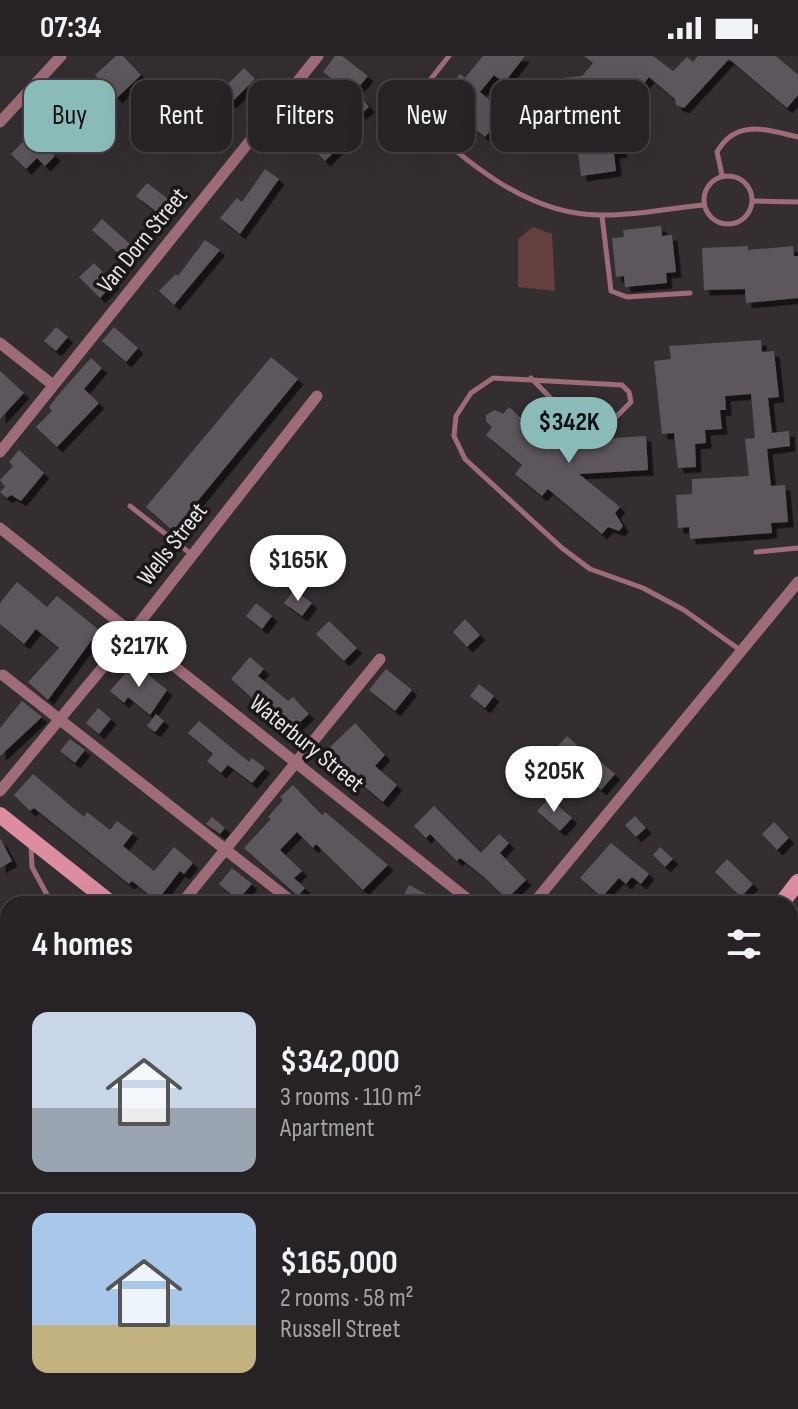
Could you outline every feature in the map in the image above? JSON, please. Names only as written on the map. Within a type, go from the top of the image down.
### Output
[{"type":"main road","points":[[0,815],[102,896]]},
{"type":"street","points":[[0,122],[61,56]]},
{"type":"street","name":"Van Dorn Street","points":[[0,452],[318,56]]},
{"type":"street","points":[[0,343],[53,385]]},
{"type":"street","name":"Wells Street","points":[[0,791],[133,631],[317,396]]},
{"type":"street","name":"Waterbury Street","points":[[0,528],[464,896]]},
{"type":"street","points":[[540,896],[798,582]]},
{"type":"street","points":[[188,896],[380,659]]},
{"type":"street","points":[[3,675],[285,896]]},
{"type":"lane","points":[[449,56],[419,94],[416,116],[514,191],[539,204],[575,214],[602,216],[703,205]]},
{"type":"lane","points":[[722,175],[717,152],[724,139],[735,131],[761,129],[798,137]]},
{"type":"lane","points":[[722,175],[745,182],[753,201]]},
{"type":"lane","points":[[722,175],[707,188],[703,205],[714,220],[733,224],[743,218],[753,201]]},
{"type":"lane","points":[[753,201],[798,202]]},
{"type":"lane","points":[[602,216],[611,291],[627,297],[690,293]]},
{"type":"lane","points":[[531,378],[571,419],[616,417],[631,402],[622,385],[531,378],[493,378],[471,393],[456,416],[454,436],[465,459],[562,548],[590,569],[643,588],[684,610],[741,650]]},
{"type":"lane","points":[[130,506],[192,555]]},
{"type":"lane","points":[[756,552],[798,548]]},
{"type":"lane","points":[[30,840],[32,867],[48,896]]},
{"type":"shaded area","points":[[533,227],[552,234],[555,291],[518,287],[518,239]]},
{"type":"building","points":[[116,56],[123,56],[141,75],[131,80],[131,85],[117,98],[115,80],[100,80],[95,75]]},
{"type":"building","points":[[335,56],[342,56],[368,76],[362,83],[362,80],[333,80],[323,72]]},
{"type":"building","points":[[483,56],[525,56],[506,80],[494,75],[480,92],[491,101],[491,130],[485,137],[475,129],[475,80],[455,80],[460,74],[465,78]]},
{"type":"building","points":[[584,56],[653,56],[673,71],[687,57],[693,62],[698,56],[776,56],[798,75],[798,95],[787,108],[729,59],[684,108],[676,105],[675,99],[649,77],[647,80],[544,80],[582,76],[593,63]]},
{"type":"building","points":[[244,68],[255,79],[248,80],[248,86],[232,102],[232,80]]},
{"type":"building","points":[[362,98],[369,107],[362,113]]},
{"type":"building","points":[[24,140],[24,152],[51,152],[55,156],[45,166],[37,158],[26,169],[11,154]]},
{"type":"building","points":[[316,152],[334,152],[325,161]]},
{"type":"building","points":[[578,152],[622,152],[614,153],[616,171],[581,176]]},
{"type":"building","points":[[265,169],[279,179],[240,234],[220,218],[237,198],[242,202]]},
{"type":"building","points":[[147,183],[168,199],[158,213],[136,196]]},
{"type":"building","points":[[102,219],[131,245],[121,256],[92,230]]},
{"type":"building","points":[[661,226],[662,236],[672,235],[676,272],[666,273],[667,283],[625,287],[624,276],[616,277],[612,238],[624,237],[623,230]]},
{"type":"building","points":[[205,240],[220,250],[174,305],[159,291],[176,274],[178,276]]},
{"type":"building","points":[[748,246],[748,250],[793,246],[794,256],[798,256],[798,298],[746,303],[745,289],[704,290],[702,248]]},
{"type":"building","points":[[94,263],[114,283],[100,298],[79,277]]},
{"type":"building","points":[[56,327],[68,337],[56,351],[44,341]]},
{"type":"building","points":[[114,327],[138,348],[126,362],[102,341]]},
{"type":"building","points":[[761,340],[762,352],[774,351],[779,397],[768,398],[772,433],[789,431],[790,446],[767,449],[771,486],[785,485],[788,522],[771,523],[772,533],[690,539],[689,527],[678,528],[676,495],[692,494],[692,479],[749,476],[745,439],[755,438],[751,394],[725,396],[726,410],[720,410],[722,429],[705,430],[706,443],[695,444],[696,467],[678,468],[674,433],[662,434],[654,361],[671,359],[669,346]]},
{"type":"building","points":[[271,357],[298,379],[173,531],[146,507]]},
{"type":"building","points":[[91,358],[102,368],[84,389],[99,403],[57,447],[36,427],[52,411],[49,407],[59,394]]},
{"type":"building","points":[[0,371],[24,393],[0,419]]},
{"type":"building","points":[[509,407],[546,442],[646,436],[648,470],[579,474],[620,507],[615,513],[623,526],[619,531],[608,527],[602,534],[548,489],[542,496],[515,474],[522,465],[486,435],[492,427],[486,421],[486,415],[495,410],[503,414]]},
{"type":"building","points":[[19,450],[44,473],[21,501],[11,495],[7,498],[0,492],[5,487],[0,480],[13,466],[9,462]]},
{"type":"building","points":[[17,582],[47,607],[57,596],[99,630],[48,700],[28,682],[59,648],[36,629],[24,644],[0,624],[0,603]]},
{"type":"building","points":[[294,590],[312,603],[302,616],[284,603]]},
{"type":"building","points":[[256,603],[272,616],[262,629],[246,616]]},
{"type":"building","points":[[465,619],[480,635],[467,647],[453,632]]},
{"type":"building","points":[[329,621],[357,648],[344,661],[316,634]]},
{"type":"building","points":[[250,657],[264,669],[258,676],[288,701],[293,697],[309,714],[289,732],[231,679]]},
{"type":"building","points":[[134,663],[167,690],[150,715],[128,697],[124,703],[110,691]]},
{"type":"building","points":[[386,669],[412,690],[395,711],[369,690]]},
{"type":"building","points":[[479,684],[494,696],[485,708],[470,696]]},
{"type":"building","points":[[22,701],[42,717],[0,756],[0,728]]},
{"type":"building","points":[[98,708],[111,719],[99,734],[86,723]]},
{"type":"building","points":[[156,714],[164,721],[155,732],[147,726]]},
{"type":"building","points":[[199,721],[249,762],[252,758],[265,768],[252,783],[228,765],[221,773],[207,761],[213,754],[188,733]]},
{"type":"building","points":[[355,723],[385,755],[375,766],[397,785],[383,802],[324,753]]},
{"type":"building","points":[[567,736],[577,745],[568,755],[558,746]]},
{"type":"building","points":[[70,739],[85,750],[75,763],[60,751]]},
{"type":"building","points":[[597,759],[615,774],[601,790],[584,775]]},
{"type":"building","points":[[33,774],[84,817],[87,812],[110,830],[117,821],[133,833],[123,846],[154,871],[174,847],[193,863],[184,874],[180,871],[161,896],[151,896],[132,881],[129,884],[34,808],[30,811],[14,795]]},
{"type":"building","points":[[293,785],[322,815],[325,812],[388,865],[363,890],[316,844],[313,848],[297,832],[280,850],[302,871],[294,878],[305,888],[298,896],[244,848],[271,819],[268,817],[283,800],[280,797]]},
{"type":"building","points":[[549,798],[572,818],[560,831],[537,811]]},
{"type":"building","points":[[434,806],[481,853],[499,834],[509,843],[500,853],[526,880],[510,896],[504,896],[460,858],[457,861],[430,834],[426,838],[414,826]]},
{"type":"building","points":[[635,816],[646,828],[636,837],[625,825]]},
{"type":"building","points":[[212,817],[225,828],[220,834],[206,824]]},
{"type":"building","points":[[774,822],[789,838],[777,850],[762,834]]},
{"type":"building","points":[[0,838],[12,861],[0,868]]},
{"type":"building","points":[[611,843],[649,874],[641,884],[632,877],[626,884],[619,878],[603,896],[580,878]]},
{"type":"building","points":[[660,847],[673,859],[665,867],[653,855]]},
{"type":"building","points":[[727,859],[753,884],[740,896],[715,872]]},
{"type":"building","points":[[232,868],[252,884],[242,896],[233,896],[219,884]]},
{"type":"building","points":[[409,885],[430,896],[403,896]]}]
